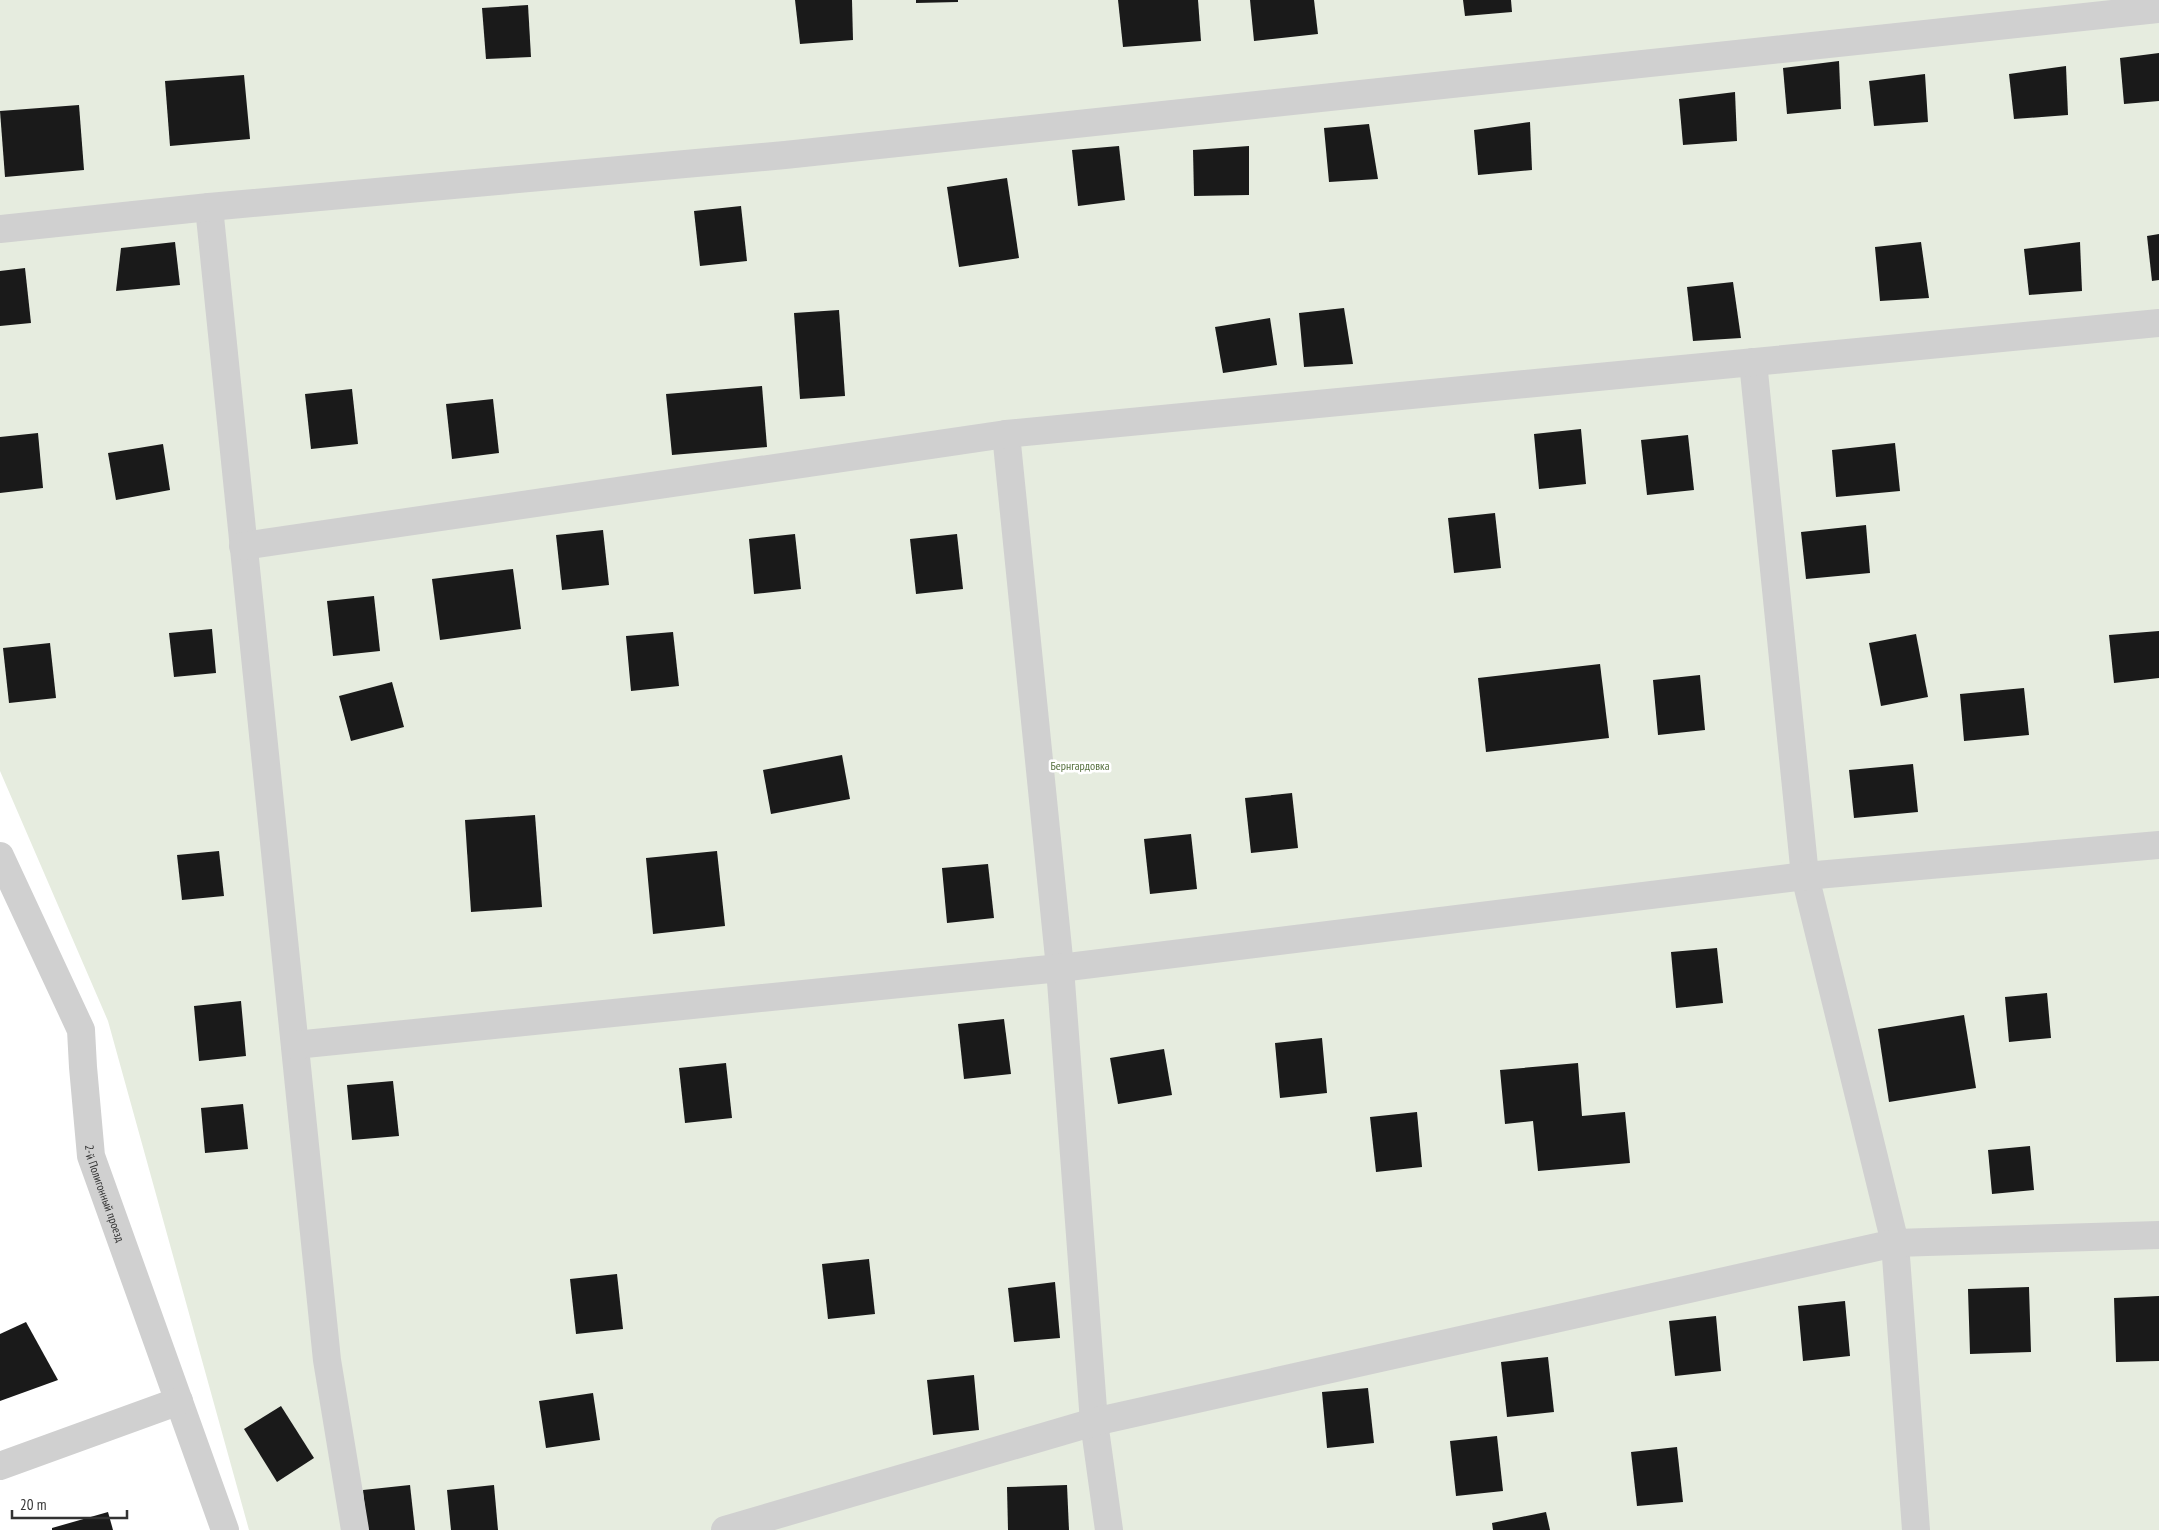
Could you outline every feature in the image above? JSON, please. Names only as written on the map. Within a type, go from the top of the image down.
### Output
[{"type":"street","points":[[0,230],[209,207],[795,154],[2159,9]]},
{"type":"street","points":[[209,207],[327,1360],[355,1530]]},
{"type":"street","points":[[243,546],[1006,434],[2159,323]]},
{"type":"street","points":[[1752,362],[1805,876],[1895,1243],[1916,1530]]},
{"type":"street","points":[[1006,434],[1060,968],[1094,1422],[1109,1530]]},
{"type":"street","points":[[295,1045],[1060,968],[1805,876],[2159,845]]},
{"type":"street","name":"2-й Полигонный проезд","points":[[0,856],[81,1030],[91,1156],[225,1530]]},
{"type":"street","points":[[725,1530],[1094,1422],[1895,1243],[2159,1235]]},
{"type":"street","points":[[0,1466],[179,1401]]},
{"type":"green space","name":"Бернгардовка","points":[[0,0],[2159,0],[2159,1530],[249,1530],[108,1021],[0,771]]},
{"type":"building","points":[[795,0],[852,0],[853,40],[800,44]]},
{"type":"building","points":[[916,0],[958,0],[958,2],[916,3]]},
{"type":"building","points":[[1118,0],[1198,0],[1201,41],[1123,47]]},
{"type":"building","points":[[1250,0],[1314,0],[1318,34],[1254,41]]},
{"type":"building","points":[[1463,0],[1511,0],[1512,12],[1465,16]]},
{"type":"building","points":[[528,5],[531,57],[486,59],[482,8]]},
{"type":"building","points":[[2159,53],[2159,101],[2124,104],[2120,58]]},
{"type":"building","points":[[1839,61],[1841,109],[1787,114],[1783,68]]},
{"type":"building","points":[[2066,66],[2068,115],[2014,119],[2009,74]]},
{"type":"building","points":[[1925,74],[1928,122],[1874,126],[1869,81]]},
{"type":"building","points":[[244,75],[250,139],[170,146],[165,81]]},
{"type":"building","points":[[1735,92],[1737,141],[1683,145],[1679,99]]},
{"type":"building","points":[[79,105],[84,170],[5,177],[0,111]]},
{"type":"building","points":[[1530,122],[1532,170],[1478,175],[1474,130]]},
{"type":"building","points":[[1369,124],[1378,179],[1329,182],[1324,128]]},
{"type":"building","points":[[1119,146],[1125,200],[1078,206],[1072,150]]},
{"type":"building","points":[[1249,146],[1249,195],[1194,196],[1193,150]]},
{"type":"building","points":[[1007,178],[1019,258],[959,267],[947,187]]},
{"type":"building","points":[[741,206],[747,261],[700,266],[694,211]]},
{"type":"building","points":[[2159,234],[2159,280],[2152,281],[2147,236]]},
{"type":"building","points":[[175,242],[180,285],[116,291],[121,248]]},
{"type":"building","points":[[1921,242],[1929,298],[1880,301],[1875,247]]},
{"type":"building","points":[[2080,242],[2082,291],[2029,295],[2024,249]]},
{"type":"building","points":[[25,268],[31,323],[0,326],[0,271]]},
{"type":"building","points":[[1733,282],[1741,338],[1693,341],[1687,287]]},
{"type":"building","points":[[1344,308],[1353,364],[1304,367],[1299,313]]},
{"type":"building","points":[[839,310],[845,396],[800,399],[794,313]]},
{"type":"building","points":[[1270,318],[1277,365],[1223,373],[1215,327]]},
{"type":"building","points":[[762,386],[767,447],[672,455],[666,394]]},
{"type":"building","points":[[352,389],[358,444],[311,449],[305,394]]},
{"type":"building","points":[[493,399],[499,453],[452,459],[446,404]]},
{"type":"building","points":[[1581,429],[1586,484],[1539,489],[1534,434]]},
{"type":"building","points":[[38,433],[43,488],[0,493],[0,437]]},
{"type":"building","points":[[1688,435],[1694,490],[1647,495],[1641,440]]},
{"type":"building","points":[[1895,443],[1900,491],[1836,497],[1832,450]]},
{"type":"building","points":[[163,444],[170,490],[116,500],[108,453]]},
{"type":"building","points":[[1495,513],[1501,568],[1454,573],[1448,518]]},
{"type":"building","points":[[1866,525],[1870,573],[1806,579],[1801,532]]},
{"type":"building","points":[[603,530],[609,585],[562,590],[556,535]]},
{"type":"building","points":[[795,534],[801,589],[754,594],[749,539]]},
{"type":"building","points":[[957,534],[963,589],[916,594],[910,539]]},
{"type":"building","points":[[513,569],[521,629],[440,640],[432,579]]},
{"type":"building","points":[[374,596],[380,651],[333,656],[327,601]]},
{"type":"building","points":[[212,629],[216,673],[174,677],[169,633]]},
{"type":"building","points":[[2159,631],[2159,678],[2114,683],[2109,635]]},
{"type":"building","points":[[673,632],[679,686],[631,691],[626,636]]},
{"type":"building","points":[[1916,634],[1928,697],[1881,706],[1869,643]]},
{"type":"building","points":[[50,643],[56,698],[9,703],[3,648]]},
{"type":"building","points":[[1600,664],[1609,738],[1486,752],[1478,678]]},
{"type":"building","points":[[1700,675],[1705,730],[1658,735],[1653,680]]},
{"type":"building","points":[[392,682],[404,727],[351,741],[339,696]]},
{"type":"building","points":[[2024,688],[2029,735],[1964,741],[1960,694]]},
{"type":"building","points":[[842,755],[850,799],[771,814],[763,770]]},
{"type":"building","points":[[1913,764],[1918,812],[1854,818],[1849,770]]},
{"type":"building","points":[[1292,793],[1298,848],[1251,853],[1245,798]]},
{"type":"building","points":[[535,815],[542,907],[471,912],[465,820]]},
{"type":"building","points":[[1191,834],[1197,889],[1150,894],[1144,839]]},
{"type":"building","points":[[219,851],[224,896],[182,900],[177,855]]},
{"type":"building","points":[[717,851],[725,926],[653,934],[646,858]]},
{"type":"building","points":[[988,864],[994,918],[947,923],[942,868]]},
{"type":"building","points":[[1717,948],[1723,1003],[1676,1008],[1671,952]]},
{"type":"building","points":[[2047,993],[2051,1038],[2009,1042],[2005,997]]},
{"type":"building","points":[[241,1001],[246,1056],[199,1061],[194,1006]]},
{"type":"building","points":[[1964,1015],[1976,1088],[1889,1102],[1878,1029]]},
{"type":"building","points":[[1004,1019],[1011,1074],[964,1079],[958,1024]]},
{"type":"building","points":[[1322,1038],[1327,1093],[1280,1098],[1275,1043]]},
{"type":"building","points":[[1164,1049],[1172,1095],[1118,1104],[1110,1058]]},
{"type":"building","points":[[726,1063],[732,1118],[685,1123],[679,1068]]},
{"type":"building","points":[[1578,1063],[1582,1116],[1625,1112],[1630,1163],[1538,1171],[1533,1121],[1505,1124],[1500,1070]]},
{"type":"building","points":[[393,1081],[399,1136],[352,1140],[347,1085]]},
{"type":"building","points":[[243,1104],[248,1149],[205,1153],[201,1108]]},
{"type":"building","points":[[1417,1112],[1422,1167],[1376,1172],[1370,1117]]},
{"type":"building","points":[[2030,1146],[2034,1190],[1992,1194],[1988,1150]]},
{"type":"building","points":[[869,1259],[875,1314],[828,1319],[822,1264]]},
{"type":"building","points":[[617,1274],[623,1329],[576,1334],[570,1279]]},
{"type":"building","points":[[1055,1282],[1060,1338],[1014,1342],[1008,1288]]},
{"type":"building","points":[[2029,1287],[2031,1352],[1970,1354],[1968,1289]]},
{"type":"building","points":[[2159,1296],[2159,1361],[2116,1362],[2114,1298]]},
{"type":"building","points":[[1845,1301],[1850,1356],[1803,1361],[1798,1306]]},
{"type":"building","points":[[1716,1316],[1721,1371],[1675,1376],[1669,1321]]},
{"type":"building","points":[[26,1322],[58,1380],[0,1401],[0,1334]]},
{"type":"building","points":[[1548,1357],[1554,1412],[1507,1417],[1501,1362]]},
{"type":"building","points":[[974,1375],[979,1430],[933,1435],[927,1380]]},
{"type":"building","points":[[1368,1388],[1374,1443],[1327,1448],[1322,1392]]},
{"type":"building","points":[[593,1393],[600,1440],[546,1448],[539,1401]]},
{"type":"building","points":[[281,1406],[314,1458],[277,1482],[244,1429]]},
{"type":"building","points":[[1497,1436],[1503,1491],[1456,1496],[1450,1441]]},
{"type":"building","points":[[1677,1447],[1683,1502],[1637,1506],[1631,1452]]},
{"type":"building","points":[[410,1485],[415,1530],[367,1530],[363,1490]]},
{"type":"building","points":[[494,1485],[498,1530],[451,1530],[447,1490]]},
{"type":"building","points":[[1067,1485],[1069,1530],[1008,1530],[1007,1487]]},
{"type":"building","points":[[108,1512],[113,1530],[52,1530],[52,1528]]},
{"type":"building","points":[[1546,1512],[1550,1530],[1493,1530],[1492,1523]]}]
